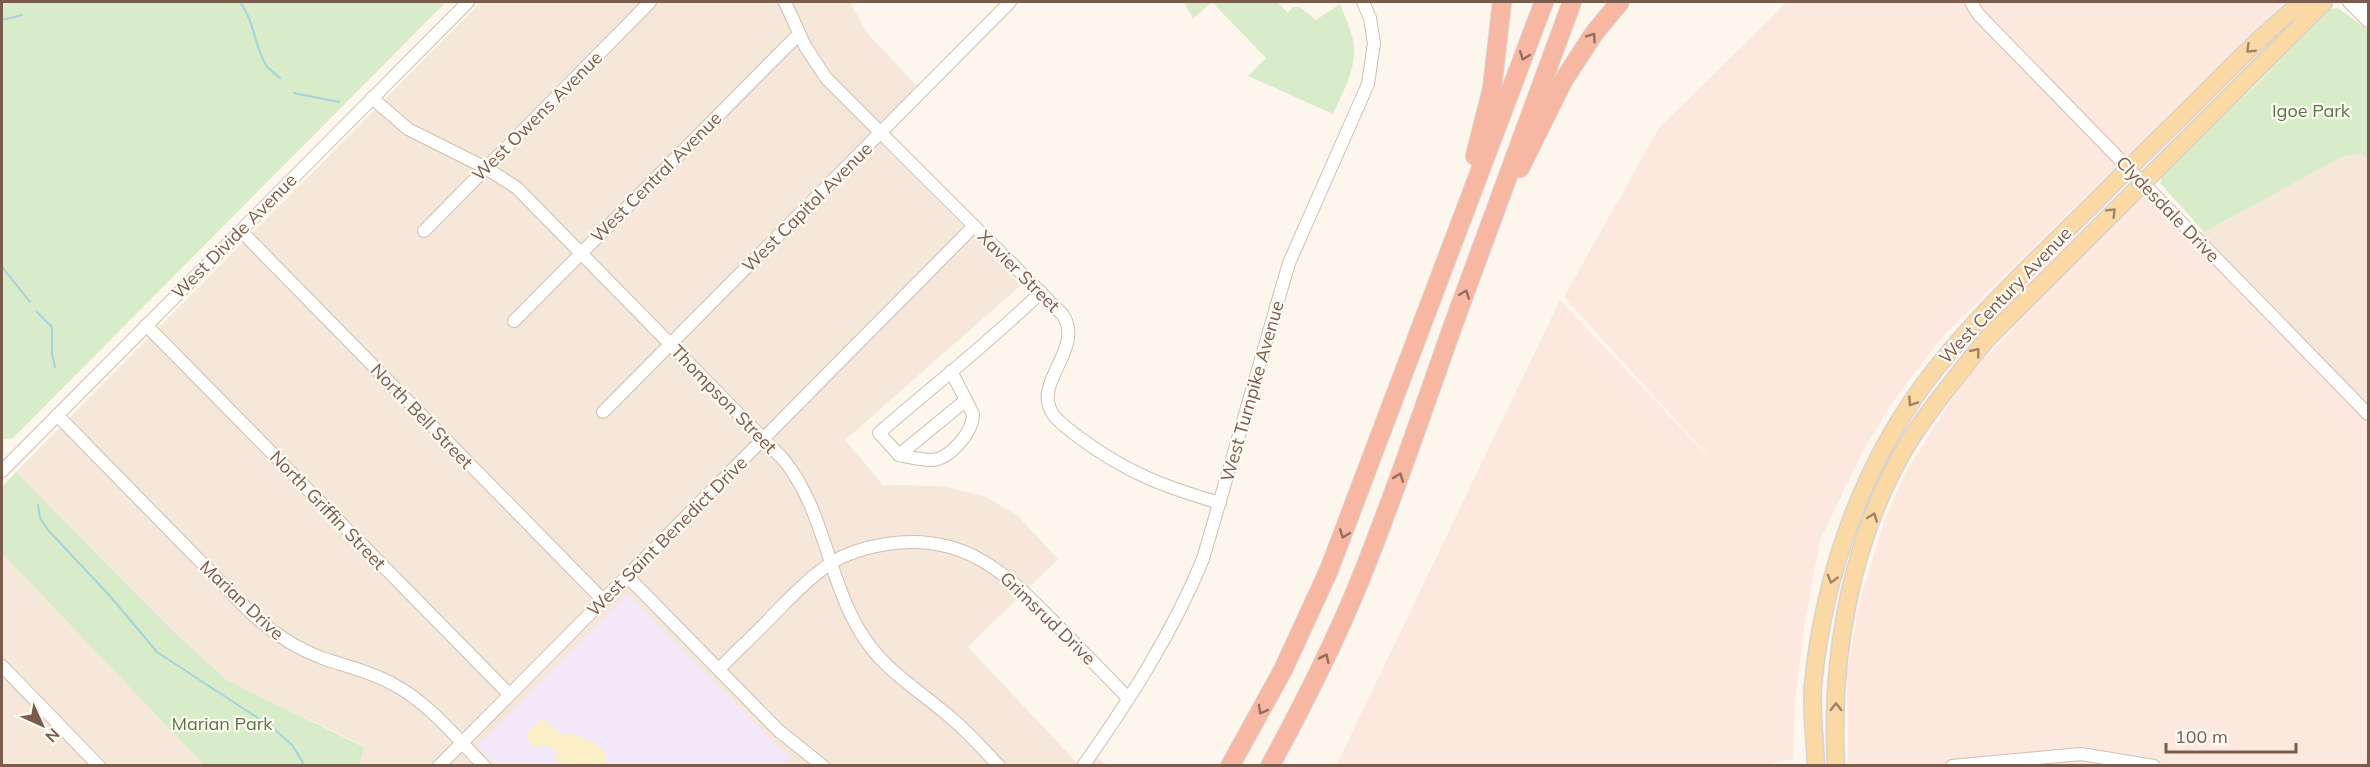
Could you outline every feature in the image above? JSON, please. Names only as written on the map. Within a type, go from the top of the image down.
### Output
[{"type":"highway","points":[[1353,509],[1398,372],[1478,146],[1492,89],[1502,2]]},
{"type":"highway","points":[[1230,765],[1290,657],[1326,578],[1544,2]]},
{"type":"highway","points":[[1270,765],[1299,713],[1356,590],[1572,2]]},
{"type":"highway","points":[[1479,257],[1510,187],[1563,81],[1595,32],[1620,2]]},
{"type":"main road","name":"West Century Avenue","points":[[1836,765],[1836,682],[1855,570],[1874,515],[1901,458],[1945,392],[1987,339],[2324,2]]},
{"type":"main road","name":"West Century Avenue","points":[[1816,765],[1813,688],[1823,613],[1850,523],[1879,457],[1918,392],[1966,332],[2296,4]]},
{"type":"street","name":"West Divide Avenue","points":[[2,471],[468,2]]},
{"type":"street","name":"West Owens Avenue","points":[[423,231],[651,2]]},
{"type":"street","name":"Xavier Street","points":[[785,2],[799,34],[826,78],[1063,315],[1069,330],[1066,348],[1047,395],[1048,406],[1056,419],[1105,456],[1131,471],[1160,484],[1220,503]]},
{"type":"street","name":"West Capitol Avenue","points":[[603,412],[1010,2]]},
{"type":"street","name":"West Turnpike Avenue","points":[[1083,765],[1128,698],[1189,591],[1209,543],[1289,262],[1368,84],[1374,43],[1370,18],[1363,2]]},
{"type":"street","name":"Clydesdale Drive","points":[[1971,2],[1978,14],[2368,414]]},
{"type":"street","points":[[2349,2],[2368,21]]},
{"type":"street","points":[[2364,2],[2368,6]]},
{"type":"street","name":"West Central Avenue","points":[[514,321],[799,34]]},
{"type":"street","name":"Thompson Street","points":[[372,98],[408,129],[486,168],[517,188],[763,439],[800,481],[813,507],[852,616],[875,654],[897,676],[952,718],[999,765]]},
{"type":"street","name":"West Saint Benedict Drive","points":[[439,765],[974,226]]},
{"type":"street","name":"North Bell Street","points":[[241,231],[603,600]]},
{"type":"street","points":[[951,371],[973,414],[973,422],[965,438],[942,457],[932,460],[899,455],[879,433],[951,371],[1021,312],[1041,292]]},
{"type":"street","name":"North Griffin Street","points":[[146,325],[509,694]]},
{"type":"street","points":[[899,455],[966,400]]},
{"type":"street","name":"Marian Drive","points":[[57,415],[248,610],[272,631],[309,652],[380,678],[402,689],[431,712],[484,765]]},
{"type":"street","name":"Grimsrud Drive","points":[[718,669],[808,580],[832,562],[870,547],[908,542],[944,545],[976,556],[998,569],[1017,585],[1128,698]]},
{"type":"street","points":[[627,576],[786,737],[822,765]]},
{"type":"street","points":[[2,666],[99,765]]},
{"type":"street","points":[[1952,765],[2081,754],[2154,765]]},
{"type":"shaded area","points":[[481,2],[850,2],[867,33],[917,86],[872,134],[1021,285],[845,440],[883,485],[943,486],[986,497],[1018,516],[1058,559],[968,647],[1077,763],[1087,751],[1108,765],[359,765],[364,746],[227,680],[171,629],[16,472]]},
{"type":"shaded area","points":[[1787,2],[2284,2],[1942,337],[1889,407],[1861,455],[1820,540],[1805,622],[1795,700],[1793,759],[1760,766],[1336,766],[1560,300],[1732,482],[1564,297],[1659,128]]},
{"type":"shaded area","points":[[2351,154],[2361,154],[2368,159],[2368,420],[2196,243],[2204,232]]},
{"type":"shaded area","points":[[2144,190],[2368,420],[2368,765],[1848,766],[1847,673],[1859,604],[1884,522],[1906,471],[1965,379]]},
{"type":"shaded area","points":[[2,553],[65,618],[204,765],[2,765]]},
{"type":"shaded area","points":[[628,594],[777,746],[791,756],[781,766],[497,766],[477,746]]},
{"type":"green space","points":[[2,2],[446,2],[13,438],[2,440]]},
{"type":"green space","points":[[1184,2],[1212,2],[1193,19]]},
{"type":"green space","points":[[1212,2],[1277,2],[1288,13],[1293,7],[1300,7],[1316,20],[1340,4],[1352,36],[1354,56],[1350,76],[1333,114],[1248,76],[1266,58]]},
{"type":"green space","name":"Igoe Park","points":[[2338,8],[2368,30],[2368,159],[2361,154],[2344,156],[2204,232],[2160,183],[2165,170],[2256,85],[2329,9]]},
{"type":"green space","name":"Marian Park","points":[[16,472],[171,629],[227,680],[364,747],[359,765],[204,765],[2,553],[2,487]]},
{"type":"sand","points":[[543,718],[562,735],[570,733],[596,743],[595,745],[606,752],[605,765],[575,765],[556,761],[557,752],[547,745],[534,748],[525,735]]},
{"type":"waterway","points":[[240,2],[249,17],[266,65],[280,78]]},
{"type":"waterway","points":[[2,20],[22,15]]},
{"type":"waterway","points":[[294,93],[339,102]]},
{"type":"waterway","points":[[2,267],[30,302]]},
{"type":"waterway","points":[[37,312],[52,327],[52,354],[55,367]]},
{"type":"waterway","points":[[38,505],[40,518],[48,530],[110,596],[157,652],[273,728],[292,745],[305,766]]}]
